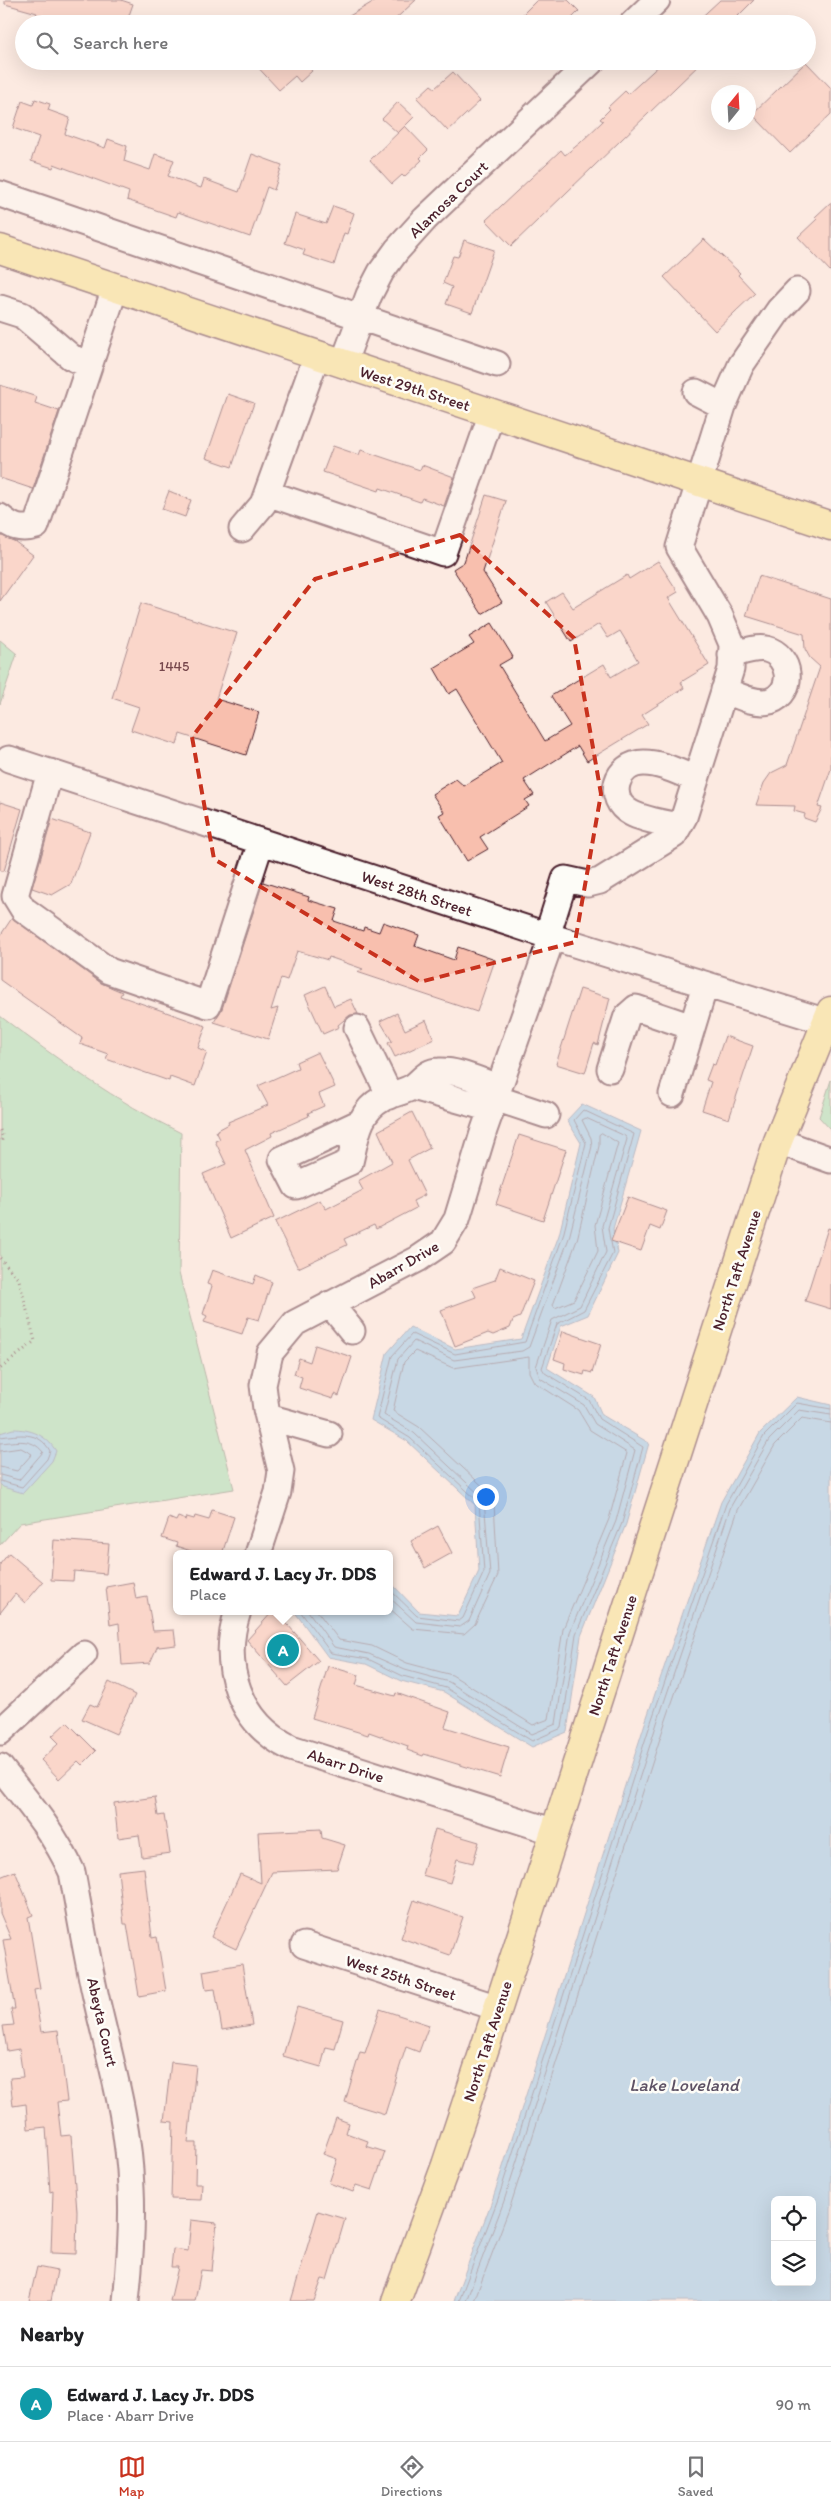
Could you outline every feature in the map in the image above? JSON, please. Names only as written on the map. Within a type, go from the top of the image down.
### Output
[{"type":"main road","name":"West 29th Street","points":[[0,249],[831,526]]},
{"type":"main road","name":"North Taft Avenue","points":[[396,2301],[446,2165],[498,2008],[778,1141],[829,1016]]},
{"type":"street","points":[[641,15],[657,0]]},
{"type":"street","name":"Alamosa Court","points":[[343,364],[381,272],[397,250],[425,219],[582,70]]},
{"type":"street","points":[[0,194],[360,319],[497,364]]},
{"type":"street","points":[[0,517],[12,527],[26,529],[36,526],[114,288]]},
{"type":"street","points":[[696,779],[671,769],[644,763],[624,770],[618,778],[616,794],[620,805],[632,813],[679,826],[696,779],[731,669],[732,644],[720,616],[679,547],[724,406],[741,365],[778,310],[797,291]]},
{"type":"street","points":[[0,308],[22,315],[71,357],[89,365]]},
{"type":"street","points":[[242,529],[263,504],[317,355]]},
{"type":"street","points":[[696,392],[724,406]]},
{"type":"street","points":[[267,493],[443,553],[492,413]]},
{"type":"street","points":[[724,690],[750,700],[769,701],[780,694],[787,683],[788,672],[784,661],[776,652],[763,648],[731,655]]},
{"type":"street","name":"West 28th Street","points":[[9,759],[549,937],[705,985],[829,1016]]},
{"type":"street","points":[[50,772],[15,896],[23,909],[109,971],[208,1005],[261,842]]},
{"type":"street","name":"Abarr Drive","points":[[259,1550],[278,1492],[281,1471],[268,1417],[263,1385],[270,1354],[295,1323],[418,1259],[443,1242],[457,1219],[549,937],[565,879],[588,884],[600,881],[674,835],[679,826]]},
{"type":"street","points":[[672,1094],[705,985]]},
{"type":"street","points":[[610,1069],[628,1016],[636,1008],[692,1027]]},
{"type":"street","points":[[357,1028],[390,1096]]},
{"type":"street","points":[[360,1122],[368,1108],[390,1096],[413,1087],[495,1098],[546,1116]]},
{"type":"street","points":[[778,1141],[831,1160]]},
{"type":"street","points":[[330,1304],[352,1332]]},
{"type":"street","points":[[268,1417],[329,1434]]},
{"type":"street","name":"Abarr Drive","points":[[237,1615],[230,1645],[234,1678],[239,1694],[253,1718],[274,1740],[291,1748],[554,1832]]},
{"type":"street","points":[[0,1732],[84,1654]]},
{"type":"street","name":"Abeyta Court","points":[[0,1767],[30,1803],[63,1852],[72,1872],[97,2002],[117,2077],[125,2135],[131,2186],[131,2238],[126,2301]]},
{"type":"street","name":"West 25th Street","points":[[304,1945],[498,2008]]},
{"type":"path","points":[[0,1130],[3,1138],[0,1143]]},
{"type":"path","points":[[0,1258],[19,1280],[34,1341],[0,1369]]},
{"type":"highlighted area","points":[[460,535],[574,638],[601,794],[575,942],[420,982],[214,859],[192,737],[315,579]]},
{"type":"green space","points":[[0,640],[17,654],[0,704]]},
{"type":"green space","points":[[0,1016],[110,1094],[181,1133],[179,1273],[234,1489],[20,1523],[0,1545]]},
{"type":"green space","points":[[831,1080],[831,1137],[830,1129],[819,1117]]},
{"type":"water","points":[[582,1104],[641,1131],[613,1229],[618,1253],[588,1315],[561,1326],[547,1368],[594,1397],[602,1415],[649,1443],[626,1524],[581,1636],[567,1732],[532,1747],[444,1692],[401,1681],[366,1664],[328,1657],[297,1615],[393,1615],[393,1585],[419,1612],[458,1616],[479,1571],[475,1505],[407,1441],[371,1420],[387,1353],[410,1327],[455,1349],[521,1339],[559,1235],[581,1143],[567,1120]]},
{"type":"water","name":"Lake Loveland","points":[[797,1397],[831,1405],[831,2301],[454,2301],[493,2198],[646,1720],[721,1502],[760,1433]]},
{"type":"water","points":[[13,1429],[26,1430],[38,1434],[48,1441],[56,1451],[52,1461],[23,1493],[3,1487],[0,1484],[0,1433]]},
{"type":"building","points":[[5,0],[121,0],[133,4],[129,15],[36,15],[37,13],[5,4]]},
{"type":"building","points":[[376,0],[416,0],[400,15],[351,15]]},
{"type":"building","points":[[537,0],[568,0],[579,11],[575,15],[522,15]]},
{"type":"building","points":[[720,0],[754,0],[739,15],[704,15]]},
{"type":"building","points":[[260,70],[312,71],[300,82],[295,76],[279,90]]},
{"type":"building","points":[[654,70],[694,70],[511,246],[486,220],[561,150],[565,155],[580,143],[603,121],[600,119],[610,109],[608,107],[625,91],[628,94]]},
{"type":"building","points":[[798,70],[814,70],[831,88],[831,114],[790,153],[756,118],[756,110]]},
{"type":"building","points":[[453,72],[480,101],[448,131],[417,98],[431,85],[435,88]]},
{"type":"building","points":[[35,99],[50,104],[48,110],[70,118],[65,134],[105,148],[108,139],[127,146],[124,161],[150,170],[155,154],[174,160],[168,176],[201,188],[204,179],[239,192],[252,154],[282,165],[274,190],[267,187],[250,237],[178,212],[176,217],[127,200],[129,192],[54,164],[53,168],[31,161],[39,137],[13,128],[22,101],[33,105]]},
{"type":"building","points":[[398,102],[414,117],[398,133],[382,119]]},
{"type":"building","points":[[405,126],[428,150],[420,158],[422,160],[404,177],[402,175],[392,184],[370,160]]},
{"type":"building","points":[[831,202],[831,272],[798,237]]},
{"type":"building","points":[[333,206],[354,213],[347,234],[344,233],[334,265],[303,255],[305,250],[285,243],[295,214],[326,224]]},
{"type":"building","points":[[704,239],[740,273],[738,275],[755,293],[715,331],[664,277]]},
{"type":"building","points":[[464,240],[494,250],[472,313],[446,304],[452,287],[443,283],[453,256],[458,257]]},
{"type":"building","points":[[0,385],[37,397],[35,403],[59,411],[33,489],[0,478]]},
{"type":"building","points":[[228,394],[254,403],[232,467],[206,458]]},
{"type":"building","points":[[333,446],[359,455],[361,450],[420,470],[422,465],[454,477],[444,506],[422,498],[420,502],[380,488],[379,491],[323,472]]},
{"type":"building","points":[[169,491],[191,500],[185,517],[162,509]]},
{"type":"building","points":[[486,495],[506,501],[483,572],[502,602],[482,614],[453,569],[464,562]]},
{"type":"building","points":[[0,535],[14,541],[33,555],[0,601]]},
{"type":"building","points":[[658,561],[678,592],[668,598],[709,665],[681,682],[684,688],[642,715],[648,724],[587,761],[578,746],[524,780],[534,795],[525,800],[529,806],[480,837],[488,849],[467,861],[439,815],[444,812],[432,794],[456,779],[464,786],[502,763],[457,689],[449,694],[434,668],[474,644],[469,637],[492,623],[513,657],[499,665],[545,741],[570,726],[551,696],[604,664],[611,677],[638,661],[620,631],[608,638],[599,624],[571,642],[546,602],[562,592],[573,608],[627,575],[629,579]]},
{"type":"building","points":[[759,576],[831,599],[831,769],[818,807],[822,808],[815,822],[804,818],[805,814],[794,811],[795,806],[756,805],[764,783],[771,773],[787,765],[820,667],[810,658],[805,649],[804,634],[746,616]]},
{"type":"building","points":[[141,603],[237,633],[216,699],[259,712],[246,755],[180,734],[177,745],[131,730],[139,707],[112,698]]},
{"type":"building","points":[[0,802],[22,809],[4,871],[0,871]]},
{"type":"building","points":[[52,819],[90,832],[71,884],[52,895],[32,888]]},
{"type":"building","points":[[263,882],[309,897],[308,900],[338,909],[334,921],[363,931],[364,927],[379,932],[383,922],[419,935],[415,946],[454,960],[458,947],[495,960],[477,1012],[357,972],[363,969],[329,957],[328,960],[297,951],[287,980],[281,978],[271,1010],[278,1008],[268,1039],[214,1022],[222,1009]]},
{"type":"building","points":[[12,918],[101,983],[122,992],[120,996],[206,1026],[198,1048],[207,1052],[195,1086],[170,1077],[169,1081],[106,1059],[108,1054],[80,1044],[82,1038],[0,980],[0,936]]},
{"type":"building","points":[[325,986],[334,1006],[351,999],[358,1014],[350,1015],[338,1025],[339,1027],[323,1034],[305,995]]},
{"type":"building","points":[[580,989],[610,998],[598,1045],[594,1043],[585,1073],[556,1064]]},
{"type":"building","points":[[397,1013],[405,1030],[426,1020],[434,1039],[395,1057],[388,1043],[392,1041],[380,1021]]},
{"type":"building","points":[[725,1036],[753,1046],[729,1119],[702,1110],[711,1082],[706,1080],[712,1064],[715,1065]]},
{"type":"building","points":[[318,1052],[335,1087],[319,1094],[324,1106],[308,1113],[309,1116],[271,1133],[272,1136],[245,1150],[274,1218],[231,1238],[203,1174],[226,1164],[215,1141],[220,1139],[216,1131],[229,1124],[228,1122],[268,1105],[258,1086],[298,1068],[296,1062]]},
{"type":"building","points":[[412,1112],[430,1148],[408,1160],[425,1195],[413,1201],[416,1208],[376,1229],[374,1225],[344,1239],[347,1245],[298,1268],[275,1222],[320,1200],[326,1209],[363,1190],[358,1181],[392,1162],[378,1131]]},
{"type":"building","points":[[519,1135],[566,1150],[543,1220],[496,1204]]},
{"type":"building","points":[[628,1197],[667,1211],[660,1230],[650,1226],[641,1251],[611,1241]]},
{"type":"building","points":[[828,1228],[831,1229],[831,1309],[805,1301]]},
{"type":"building","points":[[500,1267],[534,1281],[520,1317],[513,1320],[510,1328],[493,1335],[488,1333],[455,1346],[441,1310],[476,1297],[472,1288],[495,1280]]},
{"type":"building","points":[[212,1270],[253,1284],[256,1275],[272,1282],[259,1320],[248,1317],[242,1334],[204,1322],[207,1316],[203,1314],[212,1286],[207,1284]]},
{"type":"building","points":[[563,1331],[601,1344],[592,1373],[585,1371],[584,1375],[564,1369],[565,1363],[554,1359]]},
{"type":"building","points":[[315,1345],[352,1357],[339,1396],[335,1394],[333,1399],[299,1388],[302,1377],[294,1374],[299,1358],[310,1362]]},
{"type":"building","points":[[212,1510],[234,1517],[223,1550],[188,1550],[176,1546],[177,1543],[162,1538],[169,1518],[176,1521],[178,1517],[186,1520],[187,1517],[194,1519],[195,1516],[209,1520]]},
{"type":"building","points":[[438,1526],[452,1553],[425,1568],[411,1541]]},
{"type":"building","points":[[54,1540],[109,1544],[106,1574],[74,1571],[73,1581],[51,1580]]},
{"type":"building","points":[[9,1553],[43,1582],[25,1603],[15,1594],[0,1613],[0,1564]]},
{"type":"building","points":[[133,1582],[136,1599],[147,1597],[153,1631],[174,1630],[176,1645],[159,1647],[158,1645],[150,1663],[122,1665],[119,1623],[110,1625],[106,1587]]},
{"type":"building","points":[[269,1615],[279,1615],[319,1661],[287,1686],[247,1640]]},
{"type":"building","points":[[328,1666],[359,1675],[356,1685],[395,1696],[396,1693],[450,1712],[445,1727],[509,1747],[500,1777],[424,1754],[423,1756],[407,1750],[408,1746],[369,1732],[368,1735],[312,1718]]},
{"type":"building","points":[[109,1682],[135,1695],[116,1734],[82,1719],[90,1704],[97,1707]]},
{"type":"building","points":[[67,1722],[96,1751],[82,1765],[78,1761],[59,1779],[41,1760],[59,1743],[52,1736]]},
{"type":"building","points":[[155,1797],[158,1816],[164,1815],[170,1853],[142,1857],[139,1835],[118,1838],[114,1803]]},
{"type":"building","points":[[321,1829],[322,1838],[345,1845],[337,1869],[272,1872],[236,1949],[211,1937],[240,1874],[261,1883],[258,1832]]},
{"type":"building","points":[[435,1829],[479,1842],[473,1863],[457,1859],[450,1883],[422,1875]]},
{"type":"building","points":[[144,1868],[152,1938],[157,1937],[166,1991],[139,1996],[127,1924],[124,1924],[118,1871]]},
{"type":"building","points":[[15,1871],[33,1915],[28,1917],[40,1989],[34,1990],[41,2032],[58,2030],[67,2101],[57,2102],[61,2136],[71,2135],[77,2211],[76,2254],[51,2253],[53,2191],[50,2192],[46,2127],[28,2129],[26,2104],[13,2106],[10,2078],[23,2077],[19,2049],[7,2051],[3,2026],[14,2025],[11,2009],[15,2009],[3,1940],[11,1939],[0,1913],[0,1877]]},
{"type":"building","points":[[414,1900],[463,1917],[450,1955],[401,1938]]},
{"type":"building","points":[[242,1964],[252,2025],[222,2030],[215,1989],[206,1990],[203,1971]]},
{"type":"building","points":[[297,2007],[343,2020],[335,2049],[326,2047],[321,2067],[283,2056]]},
{"type":"building","points":[[380,2009],[429,2025],[419,2052],[406,2047],[385,2114],[345,2102],[360,2052],[365,2053]]},
{"type":"building","points":[[171,2062],[196,2065],[188,2143],[196,2143],[195,2184],[202,2184],[201,2200],[171,2199],[173,2122],[164,2121]]},
{"type":"building","points":[[336,2118],[349,2123],[346,2133],[368,2141],[366,2146],[385,2152],[372,2190],[356,2185],[353,2192],[329,2183],[337,2159],[323,2154]]},
{"type":"building","points":[[318,2211],[345,2219],[327,2280],[322,2279],[314,2301],[291,2301]]},
{"type":"building","points":[[191,2220],[217,2223],[212,2271],[201,2270],[195,2301],[170,2301],[178,2267],[171,2267],[173,2249],[188,2251]]},
{"type":"building","points":[[37,2267],[57,2271],[51,2301],[29,2301]]},
{"type":"place","name":"Edward J. Lacy Jr. DDS","points":[[283,1650]]}]
